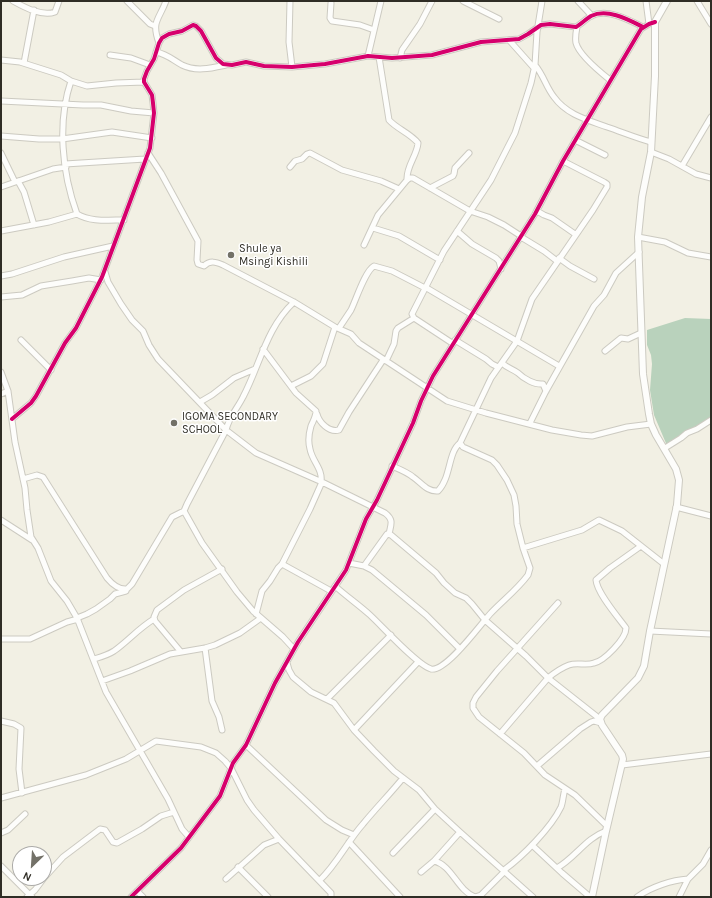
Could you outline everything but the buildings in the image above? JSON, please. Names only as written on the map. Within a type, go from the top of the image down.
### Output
[{"type":"main road","points":[[591,897],[622,765],[622,755],[601,721],[602,715],[638,678],[644,666],[676,507],[679,480],[676,469],[651,424],[643,374],[638,237],[642,197],[651,152],[654,76],[652,23],[667,1]]},
{"type":"street","points":[[14,1],[34,10],[53,13],[59,1]]},
{"type":"street","points":[[127,1],[150,24],[155,26]]},
{"type":"street","points":[[159,43],[155,26],[166,1]]},
{"type":"street","points":[[290,1],[289,55],[292,67]]},
{"type":"street","points":[[368,56],[381,1]]},
{"type":"street","points":[[400,58],[402,50],[420,24],[432,1]]},
{"type":"street","points":[[463,1],[499,19]]},
{"type":"street","points":[[542,1],[531,83],[514,133],[491,180],[440,260],[412,314],[414,318],[453,342],[486,359],[492,364],[500,365],[517,372],[520,377],[543,384],[546,391]]},
{"type":"street","points":[[578,1],[592,16]]},
{"type":"street","points":[[131,897],[181,848],[220,796],[231,768],[246,745],[271,690],[294,649],[349,563],[366,520],[413,423],[426,388],[453,342],[538,210],[586,120],[641,29],[652,23],[646,1]]},
{"type":"street","points":[[697,1],[711,24]]},
{"type":"street","points":[[330,3],[330,18],[332,21],[360,25],[374,30]]},
{"type":"street","points":[[24,63],[34,10]]},
{"type":"street","points":[[156,52],[165,54],[182,65],[196,69],[246,62],[264,66],[292,67],[325,64],[368,56],[400,58],[432,55],[481,42],[509,40],[525,36],[538,26],[544,24],[577,27],[592,16],[609,14],[643,27]]},
{"type":"street","points":[[12,419],[33,400],[51,370],[56,358],[76,328],[83,311],[101,280],[124,220],[152,138],[154,113],[153,98],[144,82],[147,71],[162,38],[169,34],[182,31],[193,25],[196,26],[201,31],[216,58],[227,65]]},
{"type":"street","points":[[577,27],[576,42],[578,47],[590,63],[610,80]]},
{"type":"street","points":[[509,40],[542,74],[554,98],[562,106],[586,120],[651,142]]},
{"type":"street","points":[[110,55],[131,58],[150,65]]},
{"type":"street","points":[[379,57],[389,120],[410,135],[418,143],[418,147],[407,171],[407,180]]},
{"type":"street","points":[[1,60],[24,63],[61,75],[70,81],[87,86],[144,82]]},
{"type":"street","points":[[70,81],[64,103],[62,138],[72,200],[77,214]]},
{"type":"street","points":[[1,101],[101,105],[131,111],[154,113]]},
{"type":"street","points":[[682,166],[711,117]]},
{"type":"street","points":[[1,136],[39,139],[112,132],[152,138]]},
{"type":"street","points":[[575,140],[605,155]]},
{"type":"street","points":[[651,152],[669,159],[696,174],[711,178]]},
{"type":"street","points":[[1,153],[24,192],[34,225]]},
{"type":"street","points":[[148,153],[161,173],[198,241],[198,264],[204,266],[208,262],[218,262],[294,302],[337,328],[351,334],[359,343],[447,401],[552,430],[581,435],[592,436],[627,427],[651,424]]},
{"type":"street","points":[[290,167],[295,161],[302,159],[310,153],[342,170],[381,181],[399,189]]},
{"type":"street","points":[[430,188],[453,176],[455,168],[469,153]]},
{"type":"street","points":[[1,187],[66,166],[145,159]]},
{"type":"street","points":[[392,466],[414,477],[427,489],[434,491],[438,491],[447,477],[454,451],[466,432],[472,416],[491,378],[518,342],[532,299],[575,234],[593,210],[608,185],[592,175],[563,161]]},
{"type":"street","points":[[364,245],[378,215],[407,180],[413,178],[470,211],[494,220],[558,260],[594,279]]},
{"type":"street","points":[[538,210],[575,234]]},
{"type":"street","points":[[1,231],[49,222],[77,214],[85,218],[96,220],[124,220]]},
{"type":"street","points":[[373,228],[405,239],[440,260]]},
{"type":"street","points":[[458,231],[472,244],[496,258],[501,269]]},
{"type":"street","points":[[638,237],[665,242],[688,253],[711,257]]},
{"type":"street","points":[[1,276],[12,274],[64,257],[113,246]]},
{"type":"street","points":[[530,423],[559,366],[594,306],[610,285],[616,273],[639,252]]},
{"type":"street","points":[[291,386],[311,376],[323,364],[337,328],[350,310],[367,274],[374,266],[392,271],[425,288],[559,366]]},
{"type":"street","points":[[104,272],[127,314],[143,331],[153,353],[165,368],[226,430],[256,453],[321,482],[390,517],[391,523],[389,534],[387,534],[383,539],[364,566]]},
{"type":"street","points":[[1,297],[22,295],[36,288],[89,278],[101,280]]},
{"type":"street","points":[[1,639],[30,639],[87,614],[115,594],[125,591],[132,584],[172,517],[184,511],[214,450],[226,430],[230,418],[243,398],[264,348],[279,319],[285,310],[294,302]]},
{"type":"street","points":[[264,348],[300,398],[312,406],[317,413],[320,422],[333,430],[339,430],[349,412],[385,360],[394,344],[396,331],[398,328],[414,318]]},
{"type":"street","points":[[605,351],[621,338],[628,339],[641,333]]},
{"type":"street","points":[[21,340],[51,370]]},
{"type":"street","points":[[200,402],[212,395],[234,378],[255,369]]},
{"type":"street","points":[[1,372],[8,391],[23,480],[26,488],[29,531],[33,541],[38,548],[51,581],[78,618],[106,692],[168,799],[182,829],[189,837]]},
{"type":"street","points":[[1,394],[8,391]]},
{"type":"street","points":[[465,407],[472,416]]},
{"type":"street","points":[[256,614],[262,591],[282,564],[310,508],[321,482],[322,476],[310,451],[309,442],[311,427],[317,413]]},
{"type":"street","points":[[665,448],[686,433],[697,429],[711,420]]},
{"type":"street","points":[[335,586],[391,635],[418,662],[431,669],[435,669],[441,667],[460,649],[485,620],[528,575],[530,568],[522,548],[517,524],[514,495],[507,480],[492,460],[463,447],[460,443]]},
{"type":"street","points":[[23,480],[37,474],[43,477],[107,578],[112,584],[127,589]]},
{"type":"street","points":[[676,507],[711,516]]},
{"type":"street","points":[[184,511],[202,542],[237,592],[256,614],[283,637],[294,649]]},
{"type":"street","points":[[1,520],[33,541]]},
{"type":"street","points":[[522,548],[582,530],[598,520],[622,531],[664,564]]},
{"type":"street","points":[[389,534],[436,573],[455,593],[466,598],[485,620],[526,656],[548,678],[601,721]]},
{"type":"street","points":[[500,734],[548,678],[555,672],[571,664],[592,664],[597,662],[608,654],[626,632],[626,628],[604,597],[596,580],[641,546]]},
{"type":"street","points":[[349,563],[364,566],[372,570],[426,615],[460,649]]},
{"type":"street","points":[[282,564],[332,591]]},
{"type":"street","points":[[94,659],[115,650],[140,628],[154,619],[157,610],[167,602],[184,590],[222,569]]},
{"type":"street","points":[[557,868],[571,858],[591,838],[606,828],[575,795],[545,775],[537,766],[479,717],[473,708],[473,703],[497,671],[558,603]]},
{"type":"street","points":[[102,681],[170,654],[205,648],[229,639],[261,618]]},
{"type":"street","points":[[154,619],[181,652]]},
{"type":"street","points":[[650,631],[711,634]]},
{"type":"street","points":[[327,699],[391,635]]},
{"type":"street","points":[[205,648],[212,701],[219,716],[222,730]]},
{"type":"street","points":[[354,730],[418,662]]},
{"type":"street","points":[[287,663],[291,674],[311,692],[334,703],[354,730],[378,756],[419,790],[435,809],[532,897]]},
{"type":"street","points":[[1,721],[14,724],[21,728],[19,769],[22,793]]},
{"type":"street","points":[[537,766],[591,722],[601,721]]},
{"type":"street","points":[[1,798],[86,775],[126,759],[158,740],[176,745],[193,745],[216,753],[225,761],[231,768],[247,800],[279,839],[320,880],[331,893],[331,897]]},
{"type":"street","points":[[246,745],[326,820],[342,830],[354,835]]},
{"type":"street","points":[[622,765],[711,754]]},
{"type":"street","points":[[320,880],[338,859],[354,835],[403,778]]},
{"type":"street","points":[[434,861],[441,864],[448,870],[467,893],[475,897],[481,895],[532,845],[557,814],[563,802],[565,789]]},
{"type":"street","points":[[393,853],[435,809]]},
{"type":"street","points":[[52,869],[63,857],[100,829],[105,830],[113,842],[117,842],[142,829],[167,813],[174,812]]},
{"type":"street","points":[[1,833],[8,830],[25,814]]},
{"type":"street","points":[[421,872],[434,861],[460,832]]},
{"type":"street","points":[[226,879],[264,845],[279,839]]},
{"type":"street","points":[[349,842],[400,897]]},
{"type":"street","points":[[532,845],[591,897]]},
{"type":"street","points":[[679,897],[688,879],[703,864],[711,850]]},
{"type":"street","points":[[1,866],[29,896],[37,886]]},
{"type":"street","points":[[238,867],[268,897]]},
{"type":"street","points":[[637,897],[643,893],[676,880],[688,879]]},
{"type":"street","points":[[137,891],[143,897]]},
{"type":"green space","points":[[685,318],[711,319],[711,422],[694,427],[668,448],[654,415],[650,390],[652,364],[651,355],[647,345],[647,330]]},
{"type":"cycle path","points":[[12,419],[31,403],[36,396],[65,343],[76,328],[102,277],[150,148],[154,113],[152,95],[144,82],[144,79],[162,38],[169,34],[182,31],[193,25],[201,31],[216,58],[223,64],[232,65],[246,62],[264,66],[292,67],[325,64],[368,56],[392,58],[432,55],[481,42],[519,39],[541,25],[550,24],[576,27],[591,16],[604,13],[618,16],[643,27]]},
{"type":"cycle path","points":[[131,897],[181,848],[220,796],[233,763],[246,745],[275,683],[298,642],[346,570],[366,519],[377,500],[433,376],[535,214],[563,161],[641,29],[655,22]]},
{"type":"place","name":"Shule ya Msingi Kishili","points":[[231,255]]},
{"type":"place","name":"IGOMA SECONDARY SCHOOL","points":[[174,423]]}]
